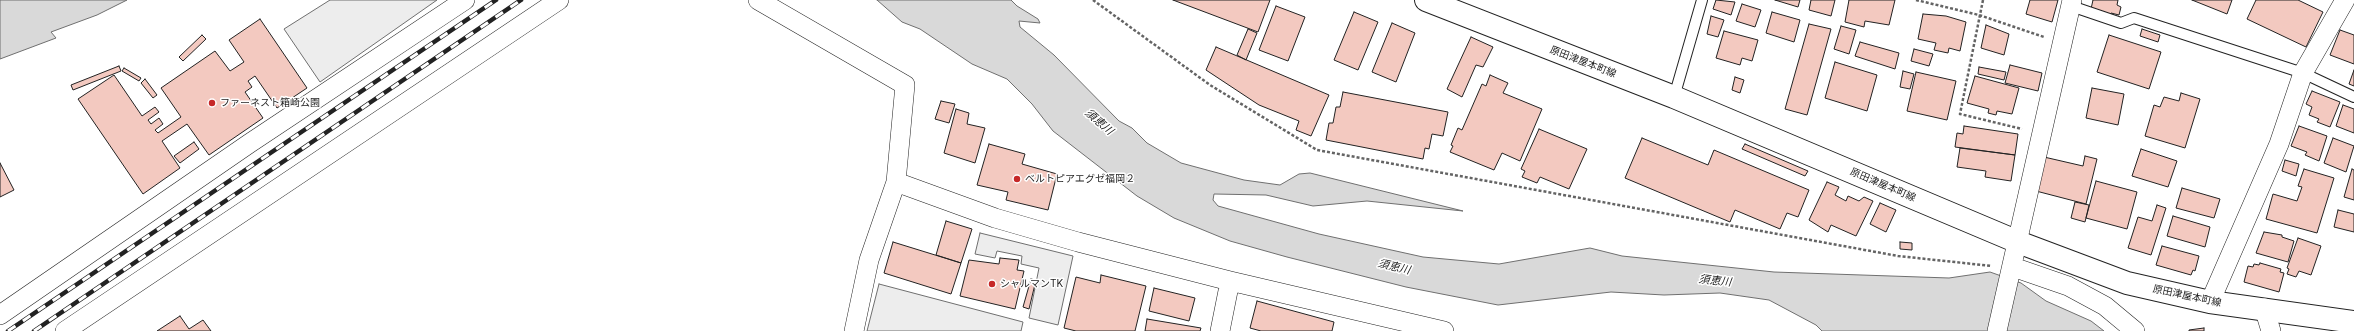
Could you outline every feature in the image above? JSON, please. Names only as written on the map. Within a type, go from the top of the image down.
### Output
[{"type":"street","points":[[0,315],[243,148],[465,0]]},
{"type":"street","points":[[64,331],[559,0]]},
{"type":"street","points":[[758,0],[763,5],[905,85],[896,182],[869,260],[854,331]]},
{"type":"street","name":"原田津屋本町線","points":[[1426,0],[1674,97],[2018,242],[2127,283],[2210,302],[2264,308],[2354,322]]},
{"type":"street","points":[[2210,302],[2279,144],[2303,73],[2345,0]]},
{"type":"street","points":[[1997,331],[2013,267],[2041,133],[2071,3]]},
{"type":"street","points":[[896,182],[995,218],[1230,281],[1444,331]]},
{"type":"street","points":[[2013,267],[2068,286],[2105,306],[2135,331]]},
{"type":"street","points":[[1220,331],[1230,281]]},
{"type":"street","points":[[2264,308],[2271,331]]},
{"type":"lane","points":[[1674,97],[1702,0]]},
{"type":"lane","points":[[2071,3],[2121,23],[2134,18],[2303,73],[2354,97]]},
{"type":"path","points":[[1093,0],[1210,85],[1317,150],[1898,256],[2013,267]]},
{"type":"path","points":[[1916,0],[1979,15],[2062,44]]},
{"type":"path","points":[[1983,0],[1960,114],[2041,133]]},
{"type":"shaded area","points":[[330,0],[437,0],[320,82],[284,29]]},
{"type":"shaded area","points":[[980,233],[1073,256],[1058,325],[1029,318],[1039,268],[1021,264],[1022,256],[997,251],[995,258],[975,254]]},
{"type":"shaded area","points":[[879,284],[1023,322],[1021,331],[867,331]]},
{"type":"water","points":[[0,0],[127,0],[97,15],[51,32],[56,38],[0,59]]},
{"type":"water","name":"須恵川","points":[[877,0],[1011,0],[1017,6],[1038,19],[1040,23],[1019,21],[1020,27],[1054,55],[1119,121],[1132,128],[1147,143],[1181,163],[1244,180],[1280,185],[1299,174],[1310,173],[1463,211],[1367,201],[1313,206],[1266,195],[1214,194],[1213,200],[1218,206],[1319,234],[1423,257],[1499,264],[1590,248],[1622,256],[1774,272],[1949,278],[1990,272],[2021,283],[2046,301],[2091,321],[2104,331],[1822,331],[1816,325],[1769,300],[1720,293],[1664,295],[1611,292],[1498,305],[1406,287],[1287,257],[1230,241],[1174,218],[1137,196],[1053,131],[1032,104],[1007,79],[972,64],[920,29],[902,22]]},
{"type":"building","points":[[1173,0],[1270,0],[1258,32]]},
{"type":"building","points":[[1716,0],[1735,2],[1731,15],[1713,9]]},
{"type":"building","points":[[1775,0],[1800,0],[1798,7]]},
{"type":"building","points":[[1811,0],[1835,0],[1831,16],[1809,10]]},
{"type":"building","points":[[1849,0],[1895,0],[1889,25],[1865,21],[1864,27],[1845,22]]},
{"type":"building","points":[[2030,0],[2058,0],[2052,22],[2026,14]]},
{"type":"building","points":[[2093,0],[2118,0],[2117,5],[2121,7],[2119,15],[2111,13],[2110,15],[2091,9]]},
{"type":"building","points":[[2192,0],[2232,0],[2227,14]]},
{"type":"building","points":[[2256,0],[2298,0],[2323,12],[2306,47],[2247,19]]},
{"type":"building","points":[[1742,4],[1761,10],[1755,27],[1736,21]]},
{"type":"building","points":[[1276,6],[1305,17],[1288,61],[1259,50]]},
{"type":"building","points":[[1354,12],[1378,22],[1358,70],[1334,60]]},
{"type":"building","points":[[1772,12],[1800,20],[1794,42],[1766,33]]},
{"type":"building","points":[[1923,14],[1946,16],[1966,22],[1960,51],[1949,48],[1948,53],[1934,50],[1936,43],[1918,39]]},
{"type":"building","points":[[1711,16],[1724,20],[1718,37],[1707,34]]},
{"type":"building","name":"ファーネスト箱崎公園","points":[[260,19],[307,88],[277,108],[255,76],[248,81],[252,87],[245,92],[263,118],[209,155],[187,124],[162,141],[180,168],[143,194],[78,99],[114,75],[142,116],[155,107],[159,112],[148,120],[151,124],[159,118],[163,124],[155,130],[158,133],[181,117],[161,88],[215,51],[230,71],[244,62],[229,40]]},
{"type":"building","points":[[1392,23],[1415,33],[1396,82],[1372,72]]},
{"type":"building","points":[[1809,24],[1831,29],[1807,115],[1785,109]]},
{"type":"building","points":[[1986,25],[2009,34],[2004,55],[1981,48]]},
{"type":"building","points":[[1841,26],[1856,30],[1849,54],[1834,49]]},
{"type":"building","points":[[1248,29],[1257,33],[1246,60],[1237,55]]},
{"type":"building","points":[[2142,29],[2160,35],[2158,42],[2140,36]]},
{"type":"building","points":[[2340,30],[2354,35],[2354,64],[2330,55]]},
{"type":"building","points":[[1724,31],[1758,40],[1752,61],[1742,58],[1740,65],[1716,58]]},
{"type":"building","points":[[202,35],[206,39],[183,61],[179,57]]},
{"type":"building","points":[[2109,35],[2161,52],[2149,89],[2097,72]]},
{"type":"building","points":[[1471,37],[1493,47],[1483,67],[1476,65],[1462,97],[1447,89]]},
{"type":"building","points":[[1860,42],[1899,53],[1895,69],[1855,56]]},
{"type":"building","points":[[1216,47],[1329,95],[1311,136],[1296,130],[1299,121],[1259,105],[1206,70]]},
{"type":"building","points":[[1914,49],[1933,54],[1929,66],[1911,61]]},
{"type":"building","points":[[1835,62],[1877,75],[1867,111],[1825,98]]},
{"type":"building","points":[[2010,65],[2042,73],[2038,91],[2005,83]]},
{"type":"building","points":[[119,66],[121,71],[73,90],[71,85]]},
{"type":"building","points":[[1979,67],[2006,72],[2004,80],[1978,74]]},
{"type":"building","points":[[124,68],[141,78],[139,81],[122,71]]},
{"type":"building","points":[[2354,70],[2354,86],[2349,84]]},
{"type":"building","points":[[1903,71],[1914,74],[1910,89],[1900,87]]},
{"type":"building","points":[[1916,72],[1956,81],[1947,120],[1907,111]]},
{"type":"building","points":[[1490,75],[1508,83],[1503,93],[1542,109],[1520,161],[1502,153],[1494,170],[1450,152],[1453,146],[1451,145],[1458,128],[1462,130],[1482,84],[1486,86]]},
{"type":"building","points":[[1975,76],[2019,88],[2012,114],[1997,111],[1996,115],[1988,113],[1989,109],[1967,103]]},
{"type":"building","points":[[1735,77],[1744,80],[1740,93],[1732,90]]},
{"type":"building","points":[[145,79],[157,95],[153,98],[141,83]]},
{"type":"building","points":[[2092,88],[2124,94],[2118,125],[2086,118]]},
{"type":"building","points":[[2312,91],[2340,102],[2330,127],[2317,122],[2319,119],[2309,115],[2312,107],[2306,104]]},
{"type":"building","points":[[1343,92],[1448,112],[1443,136],[1432,134],[1429,149],[1425,148],[1423,159],[1326,140],[1329,123],[1333,123],[1336,107],[1340,107]]},
{"type":"building","points":[[2181,93],[2200,99],[2185,148],[2145,136],[2154,105],[2160,107],[2164,97],[2179,101]]},
{"type":"building","points":[[941,101],[955,104],[949,123],[935,119]]},
{"type":"building","points":[[2343,105],[2354,109],[2354,133],[2336,126]]},
{"type":"building","points":[[956,109],[969,113],[967,124],[985,128],[975,163],[944,153]]},
{"type":"building","points":[[1964,126],[2018,134],[2015,155],[1955,147],[1957,133],[1963,134]]},
{"type":"building","points":[[2299,126],[2327,136],[2319,161],[2305,155],[2307,152],[2291,146]]},
{"type":"building","points":[[1539,129],[1587,149],[1569,189],[1540,177],[1537,183],[1522,177],[1525,171],[1521,169]]},
{"type":"building","points":[[1642,138],[1708,165],[1714,150],[1809,190],[1798,217],[1787,213],[1780,229],[1735,210],[1730,222],[1625,178]]},
{"type":"building","points":[[2333,138],[2354,146],[2346,172],[2324,163]]},
{"type":"building","points":[[194,142],[199,149],[180,163],[174,156]]},
{"type":"building","name":"ベルトピアエグゼ福岡２","points":[[989,144],[1025,154],[1022,164],[1057,174],[1048,210],[1006,200],[1008,192],[977,185]]},
{"type":"building","points":[[1745,144],[1808,171],[1805,176],[1742,149]]},
{"type":"building","points":[[1960,148],[2015,155],[2011,181],[1985,177],[1986,171],[1957,167]]},
{"type":"building","points":[[2141,149],[2177,161],[2168,187],[2132,176]]},
{"type":"building","points":[[2085,156],[2097,159],[2086,204],[2036,191],[2044,157],[2083,166]]},
{"type":"building","points":[[2285,160],[2299,164],[2296,176],[2282,171]]},
{"type":"building","points":[[0,163],[14,190],[0,197]]},
{"type":"building","points":[[2304,169],[2334,178],[2317,233],[2266,219],[2273,194],[2297,201],[2302,187],[2298,186]]},
{"type":"building","points":[[2352,169],[2354,170],[2354,200],[2344,197]]},
{"type":"building","points":[[2096,181],[2137,192],[2127,229],[2086,218]]},
{"type":"building","points":[[1827,182],[1839,187],[1835,195],[1846,201],[1848,196],[1859,201],[1864,197],[1873,201],[1856,236],[1831,225],[1828,232],[1809,220]]},
{"type":"building","points":[[2182,188],[2220,199],[2214,218],[2176,208]]},
{"type":"building","points":[[2075,202],[2089,205],[2085,222],[2071,218]]},
{"type":"building","points":[[1880,203],[1896,210],[1886,232],[1870,224]]},
{"type":"building","points":[[2157,205],[2166,208],[2151,255],[2128,248],[2138,217],[2152,221]]},
{"type":"building","points":[[2338,210],[2354,214],[2354,232],[2334,227]]},
{"type":"building","points":[[2173,216],[2210,227],[2205,247],[2167,236]]},
{"type":"building","points":[[946,221],[972,229],[961,263],[936,255]]},
{"type":"building","points":[[2264,232],[2282,235],[2282,237],[2294,241],[2288,262],[2256,253]]},
{"type":"building","points":[[2298,238],[2321,246],[2311,275],[2299,271],[2296,277],[2287,274],[2289,269],[2287,268]]},
{"type":"building","points":[[893,242],[961,263],[951,294],[884,273]]},
{"type":"building","points":[[1900,242],[1912,243],[1912,250],[1900,249]]},
{"type":"building","points":[[2162,246],[2199,256],[2195,271],[2193,270],[2191,275],[2156,265]]},
{"type":"building","name":"シャルマンTK","points":[[1000,258],[1019,260],[1017,270],[1024,271],[1015,309],[960,296],[969,260],[999,264]]},
{"type":"building","points":[[2260,263],[2281,269],[2280,272],[2284,273],[2279,292],[2244,282],[2248,266],[2253,267],[2254,264],[2259,265]]},
{"type":"building","points":[[1101,275],[1146,286],[1135,331],[1076,331],[1064,328],[1076,277],[1100,283]]},
{"type":"building","points":[[1031,279],[1036,280],[1029,309],[1023,307]]},
{"type":"building","points":[[1154,288],[1195,298],[1189,321],[1149,311]]},
{"type":"building","points":[[1257,301],[1334,322],[1332,331],[1261,331],[1250,328]]},
{"type":"building","points":[[180,316],[189,329],[203,320],[211,331],[157,331]]},
{"type":"building","points":[[1147,319],[1201,328],[1200,331],[1145,331]]},
{"type":"building","points":[[2204,328],[2204,331],[2189,331],[2189,330]]},
{"type":"railway","points":[[8,331],[496,0]]},
{"type":"railway","points":[[34,331],[521,0]]},
{"type":"place","name":"ファーネスト箱崎公園","points":[[212,103]]},
{"type":"place","name":"ベルトピアエグゼ福岡２","points":[[1017,179]]},
{"type":"place","name":"シャルマンTK","points":[[992,284]]}]
